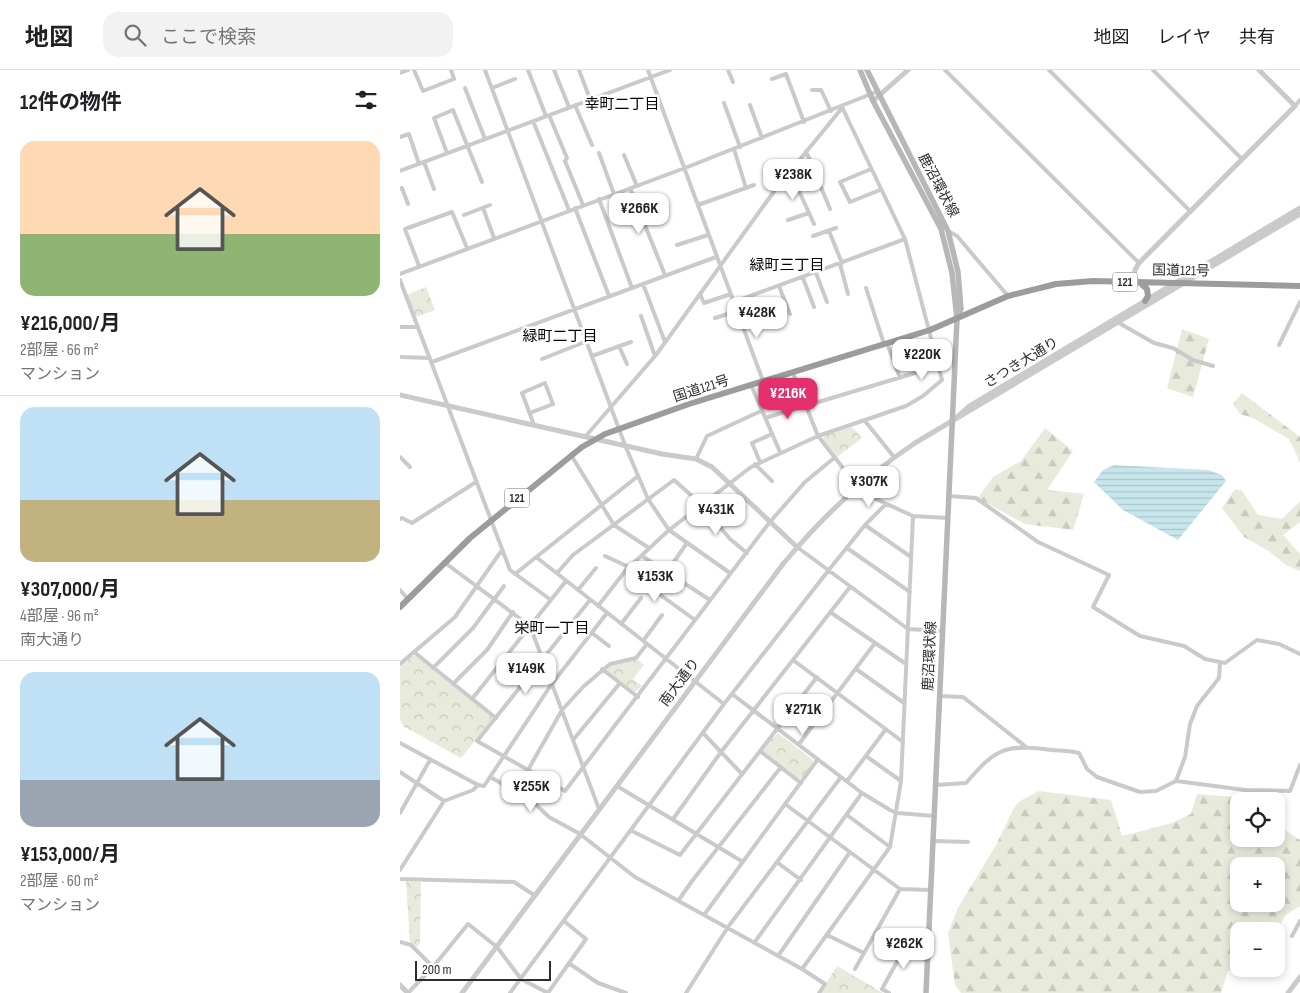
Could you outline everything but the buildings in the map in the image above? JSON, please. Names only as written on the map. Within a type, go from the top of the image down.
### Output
[{"type":"highway","name":"国道121号","points":[[400,607],[444,562],[490,520],[571,455],[594,439],[689,404],[930,330],[1008,296],[1074,282],[1300,286]]},
{"type":"highway","points":[[1136,282],[1147,289],[1148,296],[1144,301]]},
{"type":"main road","name":"鹿沼環状線","points":[[860,70],[870,94],[876,100],[937,205],[948,231],[958,272],[960,309],[957,319],[951,422],[926,993]]},
{"type":"main road","name":"鹿沼環状線","points":[[867,70],[876,92],[876,100],[941,229],[952,273],[954,310],[957,319]]},
{"type":"street","points":[[400,73],[408,70]]},
{"type":"street","points":[[414,70],[423,91],[454,79],[451,70]]},
{"type":"street","points":[[485,70],[625,446],[648,499],[669,530],[730,573]]},
{"type":"street","points":[[528,70],[567,158],[565,161],[583,205]]},
{"type":"street","points":[[554,70],[569,108]]},
{"type":"street","points":[[578,70],[590,100]]},
{"type":"street","points":[[648,70],[763,381]]},
{"type":"street","points":[[400,171],[670,70]]},
{"type":"street","points":[[728,70],[733,82]]},
{"type":"street","points":[[876,100],[908,70]]},
{"type":"street","points":[[945,70],[1140,263]]},
{"type":"street","points":[[1049,70],[1190,211]]},
{"type":"street","points":[[1153,70],[1242,159]]},
{"type":"street","points":[[1259,70],[1295,106]]},
{"type":"street","points":[[772,79],[786,74],[804,122]]},
{"type":"street","points":[[492,88],[515,79]]},
{"type":"street","points":[[465,88],[485,139]]},
{"type":"street","points":[[812,90],[821,90],[831,111]]},
{"type":"street","points":[[400,274],[740,147],[876,92]]},
{"type":"street","points":[[1136,282],[1134,273],[1140,263],[1300,100]]},
{"type":"street","points":[[724,103],[740,147]]},
{"type":"street","points":[[576,105],[592,145]]},
{"type":"street","points":[[750,105],[762,138]]},
{"type":"street","points":[[585,437],[655,356],[790,171],[842,107]]},
{"type":"street","points":[[598,606],[627,569],[669,530],[757,463],[818,436],[906,406],[923,396],[942,380],[905,239],[842,107]]},
{"type":"street","points":[[447,153],[434,118],[453,110],[482,182]]},
{"type":"street","points":[[533,121],[569,210]]},
{"type":"street","points":[[400,137],[409,134],[434,189]]},
{"type":"street","points":[[734,149],[746,188]]},
{"type":"street","points":[[806,151],[830,209]]},
{"type":"street","points":[[599,153],[614,194]]},
{"type":"street","points":[[624,155],[636,186]]},
{"type":"street","points":[[870,169],[840,182],[850,202],[880,190]]},
{"type":"street","points":[[790,171],[814,224]]},
{"type":"street","points":[[698,206],[754,185]]},
{"type":"street","points":[[400,189],[402,188],[408,204]]},
{"type":"street","points":[[630,188],[665,275]]},
{"type":"street","points":[[599,200],[632,288]]},
{"type":"street","points":[[464,215],[490,205]]},
{"type":"street","points":[[483,208],[494,238]]},
{"type":"street","points":[[575,208],[609,296]]},
{"type":"street","name":"さつき大通り","points":[[951,422],[968,407],[1300,208]]},
{"type":"street","points":[[419,266],[405,229],[452,212],[467,248]]},
{"type":"street","points":[[788,220],[808,213]]},
{"type":"street","name":"さつき大通り","points":[[951,422],[1300,214]]},
{"type":"street","points":[[814,236],[836,228]]},
{"type":"street","points":[[829,231],[848,294]]},
{"type":"street","points":[[948,231],[957,236],[1008,296]]},
{"type":"street","points":[[677,245],[708,234]]},
{"type":"street","points":[[734,302],[905,239]]},
{"type":"street","points":[[400,357],[431,360],[716,257]]},
{"type":"street","points":[[816,273],[827,302]]},
{"type":"street","points":[[803,278],[814,307]]},
{"type":"street","points":[[400,280],[510,570],[551,600]]},
{"type":"street","points":[[643,284],[665,342]]},
{"type":"street","points":[[779,286],[790,314]]},
{"type":"street","points":[[866,288],[885,344],[900,378]]},
{"type":"street","points":[[700,294],[704,303],[731,294]]},
{"type":"street","points":[[1279,346],[1300,302]]},
{"type":"street","points":[[715,318],[737,311]]},
{"type":"street","points":[[641,316],[655,356]]},
{"type":"street","points":[[1119,323],[1154,343],[1173,348],[1193,360],[1212,366]]},
{"type":"street","points":[[400,328],[417,328]]},
{"type":"street","points":[[542,359],[587,341]]},
{"type":"street","points":[[592,356],[631,342]]},
{"type":"street","points":[[619,346],[627,364]]},
{"type":"street","points":[[765,418],[955,360]]},
{"type":"street","points":[[793,373],[818,436],[856,486],[886,504],[913,516],[948,518]]},
{"type":"street","points":[[530,413],[553,404],[545,383],[522,393],[534,425]]},
{"type":"street","points":[[751,385],[780,452]]},
{"type":"street","points":[[400,395],[625,446],[696,459],[712,467],[769,523],[828,571],[908,629],[942,631]]},
{"type":"street","points":[[696,459],[708,436],[761,411]]},
{"type":"street","points":[[865,421],[894,457]]},
{"type":"street","name":"南大通り","points":[[462,993],[616,785],[797,546],[856,486],[894,457],[951,422]]},
{"type":"street","points":[[772,434],[752,443],[757,463],[772,481]]},
{"type":"street","points":[[571,455],[614,525],[649,548]]},
{"type":"street","points":[[400,457],[410,467]]},
{"type":"street","points":[[590,600],[478,742],[565,791],[769,523],[805,482],[834,458]]},
{"type":"street","points":[[515,574],[638,476]]},
{"type":"street","points":[[557,573],[573,555],[674,480],[702,504],[730,539],[747,553]]},
{"type":"street","points":[[400,520],[402,518],[412,523],[476,482]]},
{"type":"street","points":[[949,496],[976,498],[1038,542],[1108,575],[1093,607],[1140,636],[1184,646],[1205,659],[1220,663],[1225,662],[1257,640],[1279,644],[1300,654]]},
{"type":"street","points":[[510,993],[609,858],[632,831],[724,704],[865,525],[886,504]]},
{"type":"street","points":[[802,969],[890,847],[901,781],[913,516]]},
{"type":"street","points":[[865,525],[911,557]]},
{"type":"street","points":[[673,563],[687,543]]},
{"type":"street","points":[[847,548],[910,592]]},
{"type":"street","points":[[400,664],[455,617],[502,550]]},
{"type":"street","points":[[605,556],[627,569],[695,620]]},
{"type":"street","points":[[642,556],[710,600]]},
{"type":"street","points":[[536,557],[724,704]]},
{"type":"street","points":[[444,562],[530,626],[599,809]]},
{"type":"street","points":[[578,590],[596,568]]},
{"type":"street","points":[[472,699],[566,580]]},
{"type":"street","points":[[433,668],[473,628],[504,586]]},
{"type":"street","points":[[673,820],[721,752],[850,587]]},
{"type":"street","points":[[400,590],[408,599]]},
{"type":"street","points":[[621,624],[641,598]]},
{"type":"street","points":[[453,684],[487,650],[513,612]]},
{"type":"street","points":[[830,612],[906,664]]},
{"type":"street","points":[[400,743],[478,785],[484,786],[502,756],[551,685],[607,613]]},
{"type":"street","points":[[528,770],[562,710],[602,669],[610,664],[636,658],[662,615]]},
{"type":"street","points":[[592,633],[609,646]]},
{"type":"street","points":[[799,744],[875,643]]},
{"type":"street","points":[[414,652],[496,718]]},
{"type":"street","points":[[793,660],[903,742]]},
{"type":"street","points":[[1176,781],[1185,757],[1190,724],[1197,706],[1219,678],[1220,663]]},
{"type":"street","points":[[602,669],[638,697]]},
{"type":"street","points":[[856,669],[904,703]]},
{"type":"street","points":[[632,831],[680,855],[817,677]]},
{"type":"street","points":[[573,740],[620,683]]},
{"type":"street","points":[[732,694],[862,793],[897,813],[935,816]]},
{"type":"street","points":[[939,696],[963,697],[1025,746]]},
{"type":"street","points":[[847,781],[886,729]]},
{"type":"street","points":[[703,733],[742,774]]},
{"type":"street","points":[[936,785],[966,783],[993,755],[1002,750],[1025,746],[1079,753],[1087,769],[1098,777],[1140,792],[1156,792],[1176,781],[1245,790],[1290,791],[1293,789],[1300,765]]},
{"type":"street","points":[[760,751],[801,783]]},
{"type":"street","points":[[866,756],[901,781]]},
{"type":"street","points":[[704,915],[818,759]]},
{"type":"street","points":[[401,811],[430,760]]},
{"type":"street","points":[[678,901],[781,767]]},
{"type":"street","points":[[400,772],[444,801]]},
{"type":"street","points":[[490,777],[530,799],[549,817],[580,834],[635,877],[826,984],[819,993]]},
{"type":"street","points":[[686,993],[728,928],[841,777]]},
{"type":"street","points":[[400,870],[444,801],[473,790],[478,785]]},
{"type":"street","points":[[616,785],[743,862]]},
{"type":"street","points":[[754,943],[862,793]]},
{"type":"street","points":[[785,804],[900,889],[931,890]]},
{"type":"street","points":[[847,815],[890,847]]},
{"type":"street","points":[[934,841],[968,842]]},
{"type":"street","points":[[778,956],[850,852]]},
{"type":"street","points":[[778,863],[801,880]]},
{"type":"street","points":[[400,879],[514,882],[534,895]]},
{"type":"street","points":[[855,969],[900,889]]},
{"type":"street","points":[[400,985],[408,993],[433,967],[468,924],[497,947],[521,979],[548,993],[586,939],[564,921]]},
{"type":"street","points":[[1292,936],[1300,921]]},
{"type":"street","points":[[876,933],[928,962]]},
{"type":"street","points":[[827,935],[864,954]]},
{"type":"street","points":[[400,942],[411,945],[433,967]]},
{"type":"street","points":[[889,993],[882,989],[904,950]]},
{"type":"street","points":[[570,964],[598,983],[624,993]]},
{"type":"street","points":[[1288,993],[1300,977]]},
{"type":"green space","points":[[426,287],[435,310],[416,317],[407,295]]},
{"type":"green space","points":[[1182,329],[1209,339],[1193,397],[1167,388]]},
{"type":"green space","points":[[1242,393],[1300,437],[1300,462],[1289,439],[1253,418],[1240,414],[1233,404]]},
{"type":"green space","points":[[852,427],[862,438],[837,457],[823,440],[824,436]]},
{"type":"green space","points":[[1045,428],[1073,451],[1047,490],[1084,494],[1073,530],[1025,524],[978,498],[993,477],[1021,461]]},
{"type":"green space","points":[[1235,489],[1242,491],[1258,515],[1282,519],[1300,501],[1300,522],[1283,535],[1300,554],[1300,571],[1286,565],[1270,552],[1244,537],[1222,508]]},
{"type":"green space","points":[[412,656],[416,656],[492,717],[492,720],[461,758],[403,726],[400,719],[400,667]]},
{"type":"green space","points":[[637,659],[644,665],[633,679],[642,686],[635,692],[606,670],[607,667]]},
{"type":"green space","points":[[778,733],[813,760],[813,763],[802,778],[798,779],[763,751],[763,748]]},
{"type":"green space","points":[[1039,791],[1111,800],[1122,836],[1172,823],[1191,814],[1197,794],[1230,797],[1230,847],[1285,847],[1285,830],[1300,840],[1300,906],[1286,915],[1282,922],[1230,922],[1230,971],[1228,971],[1221,993],[961,993],[955,985],[948,933],[958,908],[996,845],[1014,808],[1020,801]]},
{"type":"green space","points":[[406,881],[421,882],[420,943],[416,948],[410,942]]},
{"type":"green space","points":[[837,966],[883,993],[820,993]]},
{"type":"water","points":[[1114,465],[1208,470],[1222,475],[1226,481],[1178,540],[1123,510],[1094,482],[1103,470]]},
{"type":"district","name":"幸町二丁目","points":[[622,104]]},
{"type":"district","name":"緑町三丁目","points":[[787,265]]},
{"type":"district","name":"緑町二丁目","points":[[560,336]]},
{"type":"district","name":"栄町一丁目","points":[[552,628]]}]
